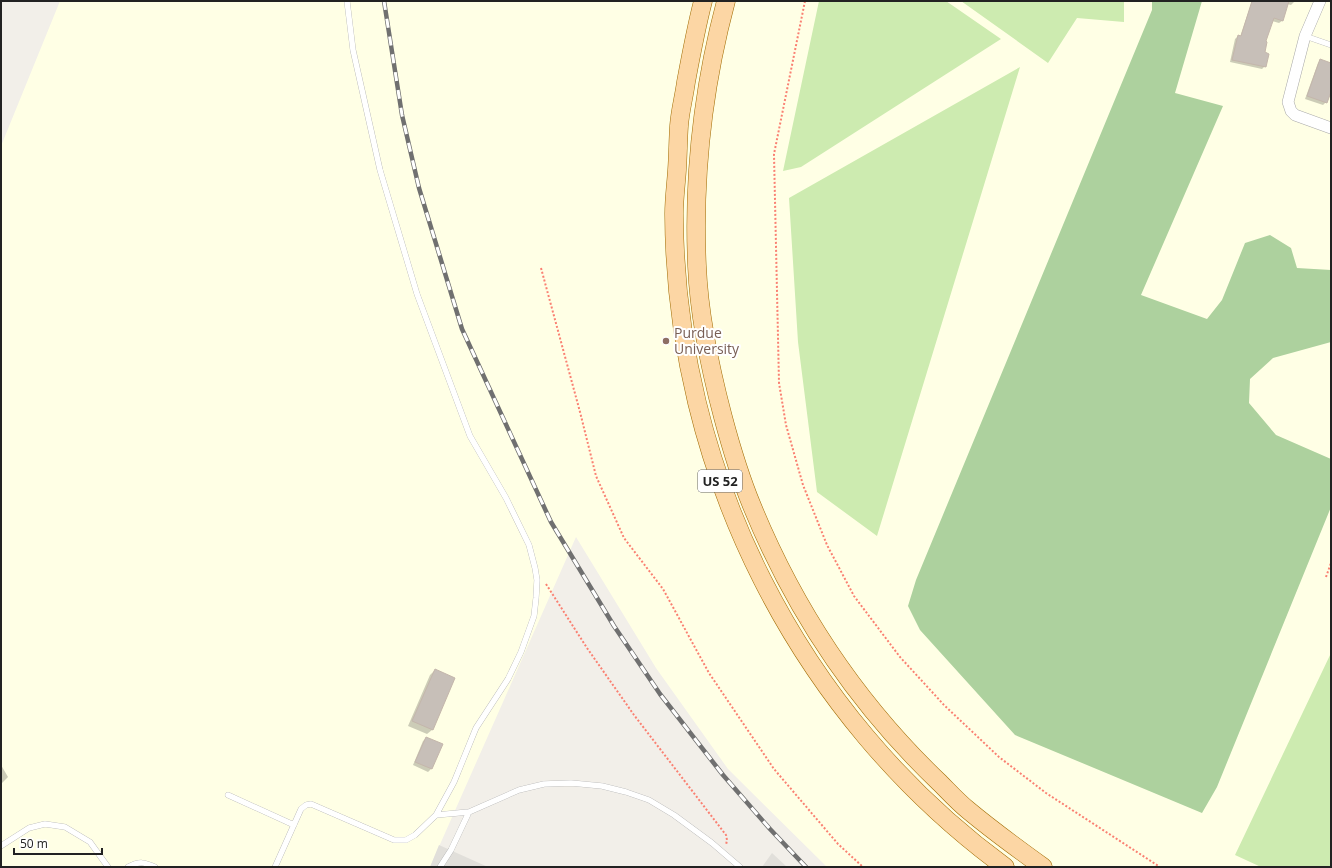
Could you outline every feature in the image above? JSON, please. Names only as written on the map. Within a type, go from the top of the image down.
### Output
[{"type":"main road","name":"US 52","points":[[703,1],[692,46],[679,124],[674,213],[682,323],[692,380],[708,445],[729,507],[753,564],[786,624],[819,676],[858,728],[914,789],[954,826],[1005,867]]},
{"type":"main road","name":"US 52","points":[[726,1],[713,53],[701,129],[696,214],[697,268],[703,323],[714,383],[731,445],[751,505],[776,560],[806,616],[837,664],[875,714],[918,762],[967,809],[1017,849],[1043,867]]},
{"type":"street","points":[[1320,1],[1306,36],[1288,102],[1295,115],[1331,128]]},
{"type":"lane","points":[[275,867],[301,809],[306,805],[311,804],[394,840],[406,840],[415,835],[436,815],[454,782],[476,728],[508,679],[521,652],[534,616],[536,598],[537,580],[529,545],[506,498],[470,436],[417,294],[380,170],[353,50],[347,1]]},
{"type":"lane","points":[[1306,36],[1331,44]]},
{"type":"lane","points":[[436,815],[469,812],[519,790],[544,784],[571,782],[602,786],[649,800],[674,815],[723,852],[740,867]]},
{"type":"lane","points":[[228,795],[294,825]]},
{"type":"lane","points":[[440,867],[451,850],[469,812]]},
{"type":"lane","points":[[1,846],[29,828],[45,824],[65,827],[90,842],[108,867]]},
{"type":"lane","points":[[128,867],[138,862],[147,863],[156,867]]},
{"type":"path","points":[[805,1],[774,154],[779,383],[786,425],[803,485],[827,545],[854,596],[900,657],[944,705],[1000,757],[1046,793],[1160,867]]},
{"type":"path","points":[[1,48],[1,95]]},
{"type":"path","points":[[541,268],[596,476],[624,538],[663,589],[709,673],[774,768],[838,844],[863,867]]},
{"type":"path","points":[[1326,577],[1331,563]]},
{"type":"path","points":[[537,580],[545,584],[587,648],[634,715],[726,835],[727,840],[723,852]]},
{"type":"shaded area","name":"Purdue University","points":[[60,1],[1331,1],[1331,867],[827,867],[728,769],[656,668],[576,537],[430,867],[1,867],[1,146]]},
{"type":"shaded area","points":[[439,845],[488,867],[430,867]]},
{"type":"shaded area","points":[[772,853],[787,867],[762,867]]},
{"type":"green space","points":[[819,1],[946,1],[1001,39],[801,167],[783,171]]},
{"type":"green space","points":[[961,1],[1124,1],[1124,22],[1077,18],[1048,63]]},
{"type":"green space","points":[[1152,1],[1202,1],[1175,93],[1223,106],[1141,295],[1207,319],[1222,300],[1245,243],[1270,235],[1291,248],[1297,268],[1331,270],[1331,342],[1273,358],[1250,379],[1249,403],[1276,435],[1331,459],[1331,507],[1217,787],[1202,813],[1015,735],[920,630],[908,606],[916,580],[1152,10]]},
{"type":"green space","points":[[1020,67],[877,536],[817,492],[798,342],[789,198]]},
{"type":"green space","points":[[1331,653],[1331,867],[1261,867],[1235,855]]},
{"type":"building","points":[[1252,1],[1289,1],[1283,21],[1274,18],[1266,41],[1265,52],[1269,54],[1266,67],[1232,60],[1238,35],[1241,36]]},
{"type":"building","points":[[1320,59],[1331,63],[1331,92],[1327,103],[1307,96]]},
{"type":"building","points":[[435,669],[455,678],[433,730],[412,721]]},
{"type":"building","points":[[426,737],[443,744],[432,769],[415,762]]},
{"type":"railway","points":[[384,1],[402,115],[419,188],[462,329],[551,522],[614,626],[660,694],[723,775],[770,829],[806,867]]},
{"type":"place","name":"Purdue University","points":[[666,341]]}]
